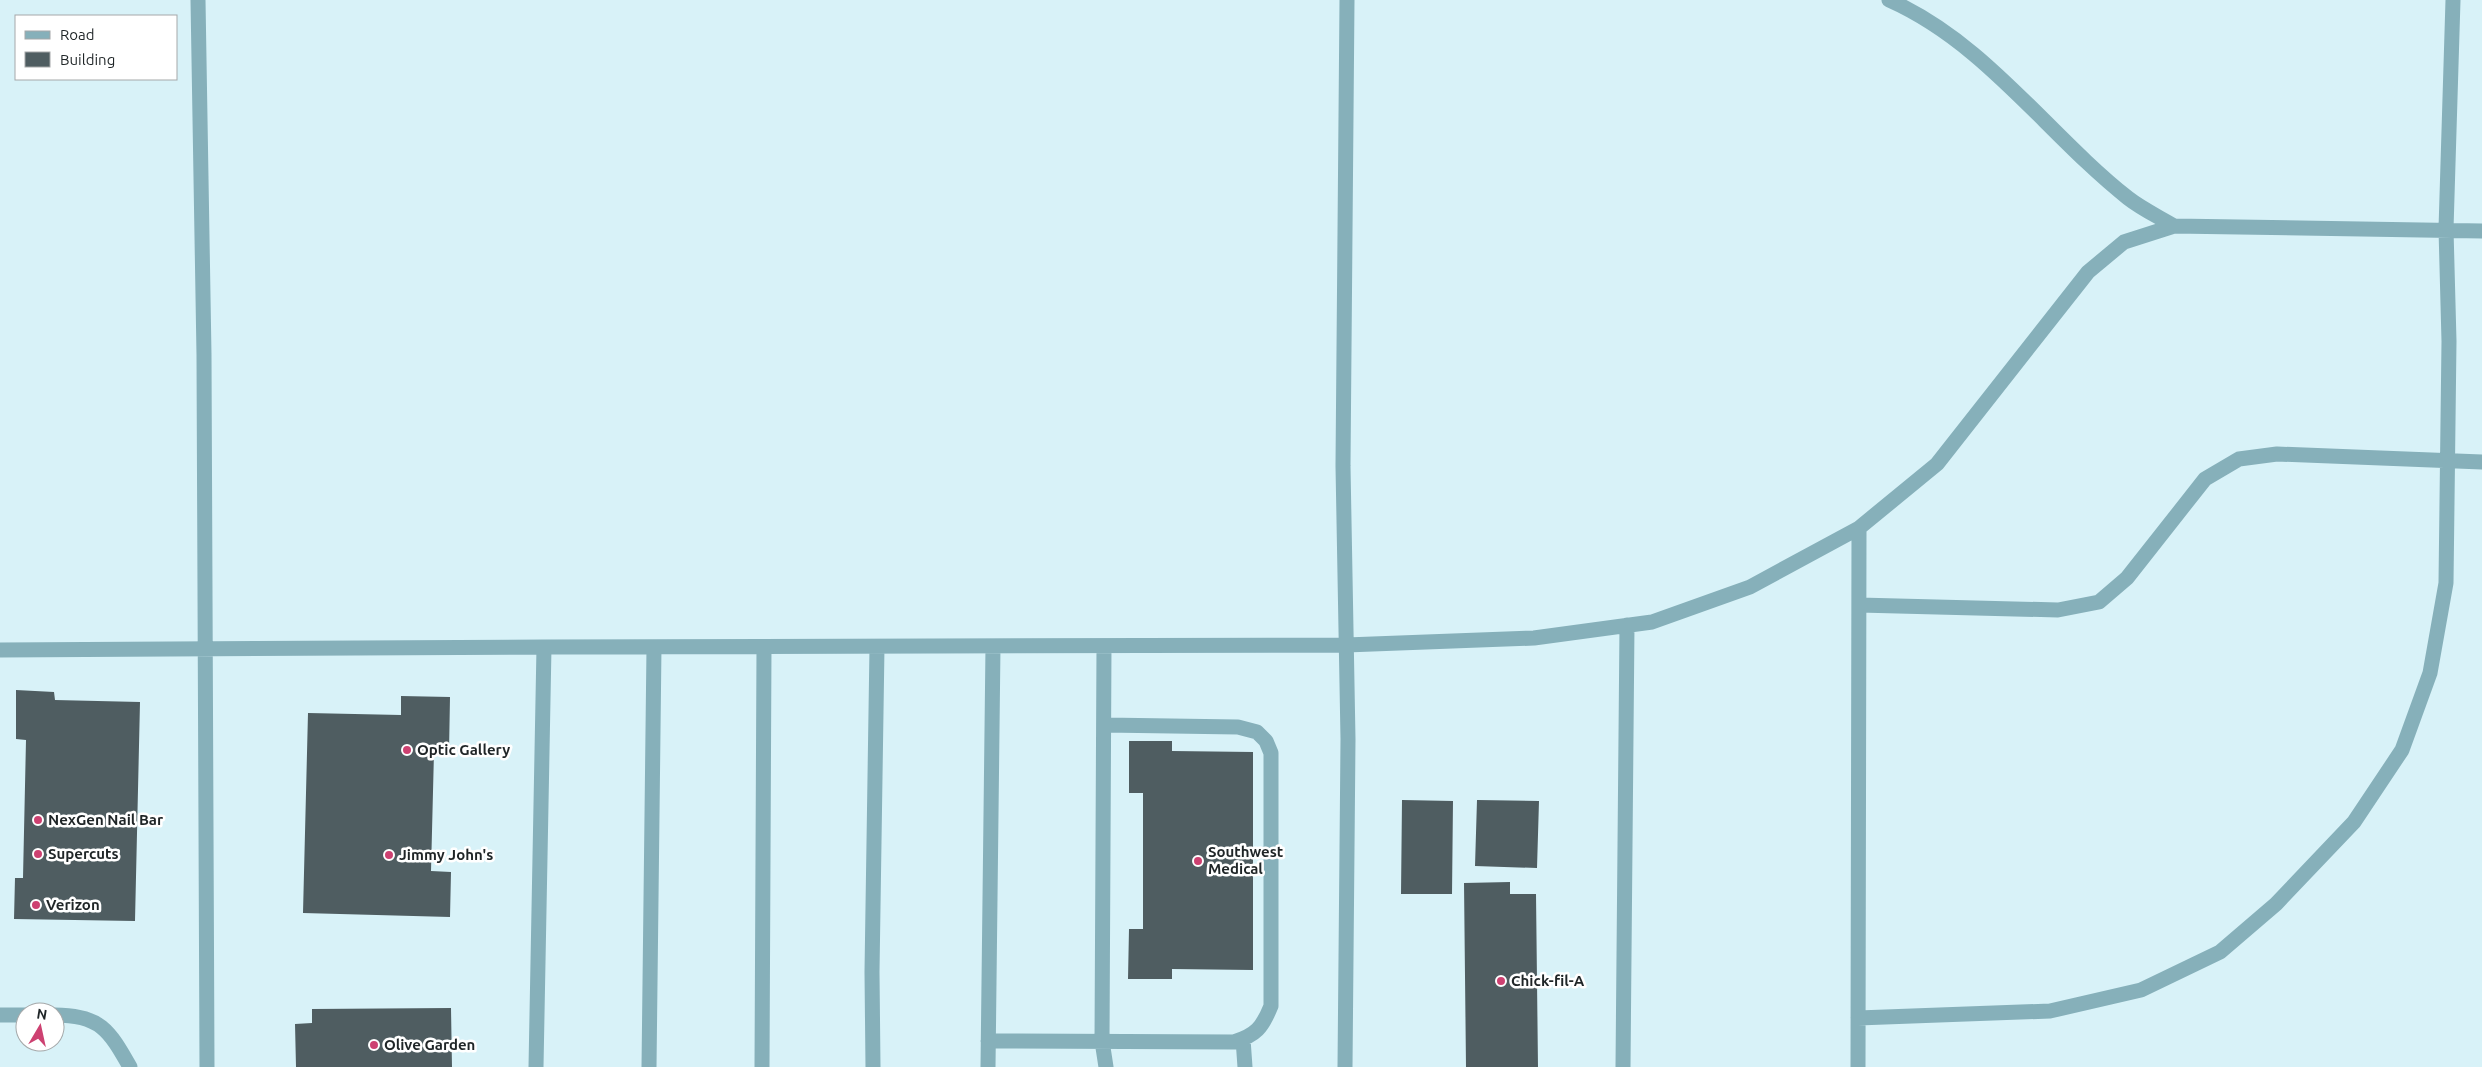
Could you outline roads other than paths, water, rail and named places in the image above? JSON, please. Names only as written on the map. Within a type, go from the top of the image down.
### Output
[{"type":"lane","points":[[198,0],[208,1067]]},
{"type":"lane","points":[[1345,1067],[1346,645],[1343,466],[1347,0]]},
{"type":"lane","points":[[1889,0],[1944,31],[1995,72],[2129,199],[2174,226]]},
{"type":"lane","points":[[1858,1018],[2050,1011],[2142,990],[2220,952],[2276,904],[2354,822],[2402,750],[2430,673],[2446,583],[2450,341],[2446,229],[2453,0]]},
{"type":"lane","points":[[0,650],[1346,645],[1534,638],[1652,622],[1750,587],[1859,528],[1937,464],[2088,272],[2124,242],[2174,226],[2482,231]]},
{"type":"lane","points":[[1859,605],[2058,610],[2099,602],[2127,578],[2205,479],[2238,459],[2277,454],[2482,462]]},
{"type":"lane","points":[[1858,1067],[1859,528]]},
{"type":"lane","points":[[1623,1067],[1627,625]]},
{"type":"lane","points":[[988,1067],[993,646]]},
{"type":"lane","points":[[1104,646],[1102,1041],[1106,1067]]},
{"type":"lane","points":[[536,1067],[544,647]]},
{"type":"lane","points":[[649,1067],[654,647]]},
{"type":"lane","points":[[762,1067],[764,647]]},
{"type":"lane","points":[[873,1067],[872,972],[877,647]]},
{"type":"lane","points":[[988,1040],[1234,1042],[1251,1036],[1264,1022],[1271,1006],[1271,753],[1266,741],[1257,732],[1238,727],[1105,725]]},
{"type":"lane","points":[[0,1015],[15,1015]]},
{"type":"lane","points":[[65,1015],[77,1015],[98,1023],[115,1042],[130,1067]]},
{"type":"lane","points":[[1243,1039],[1245,1067]]},
{"type":"place","name":"Optic Gallery","points":[[407,750]]},
{"type":"place","name":"NexGen Nail Bar","points":[[38,820]]},
{"type":"place","name":"Supercuts","points":[[38,854]]},
{"type":"place","name":"Jimmy John's","points":[[389,855]]},
{"type":"place","name":"Southwest Medical","points":[[1198,861]]},
{"type":"place","name":"Verizon","points":[[36,905]]},
{"type":"place","name":"Chick-fil-A","points":[[1501,981]]},
{"type":"place","name":"Olive Garden","points":[[374,1045]]}]
